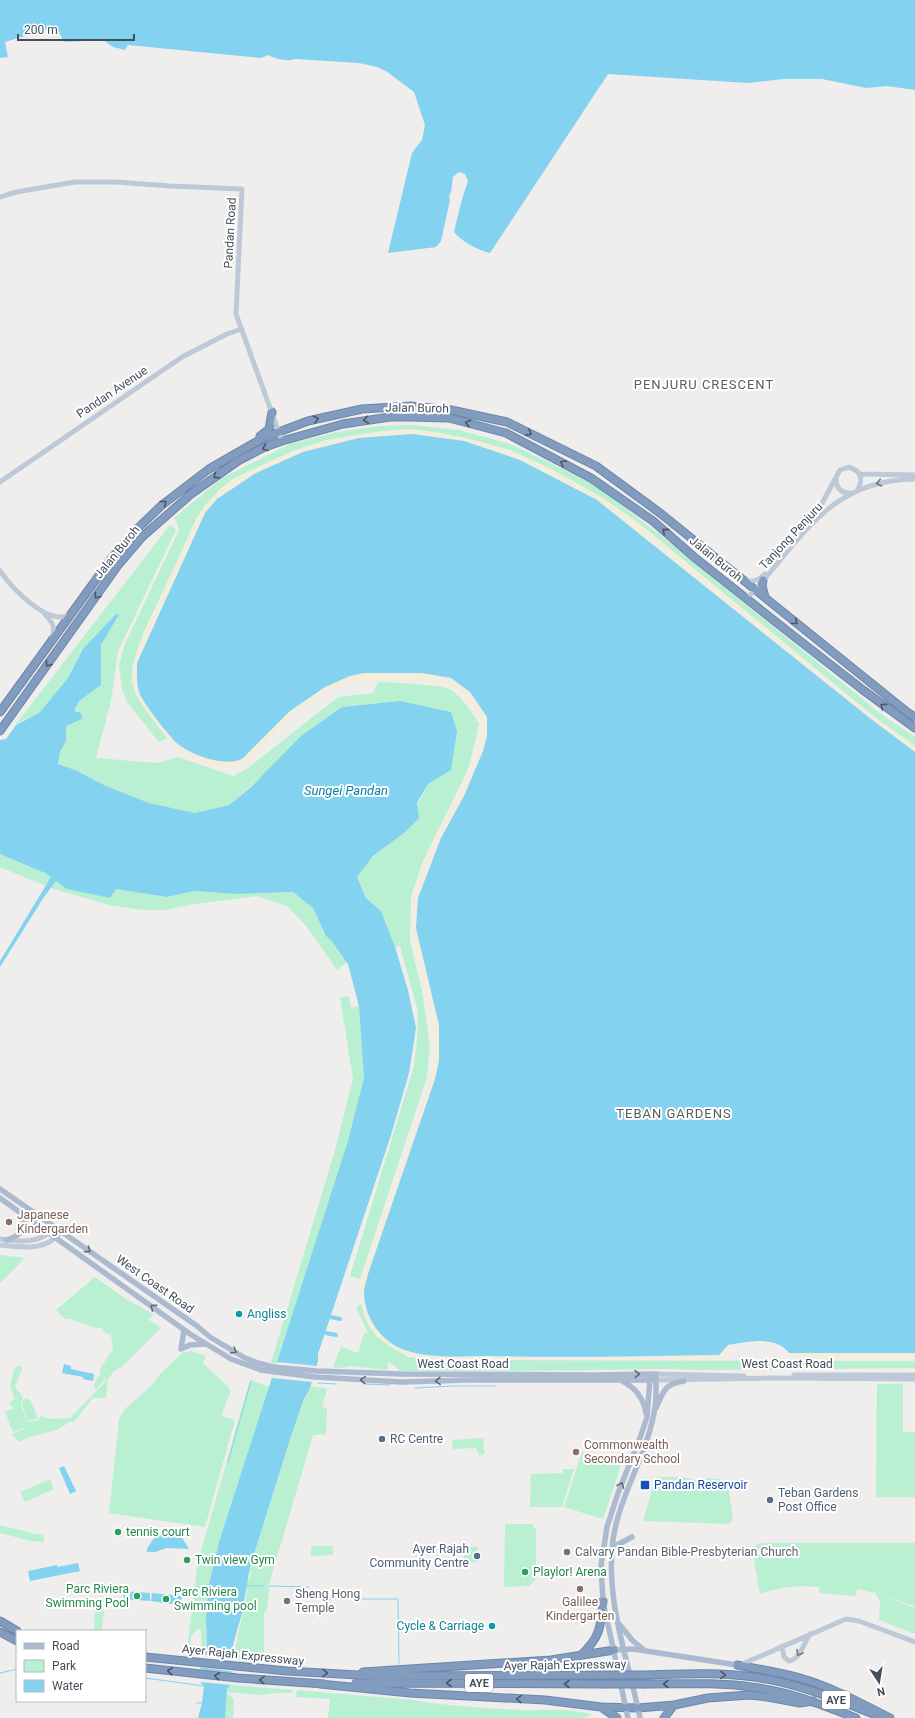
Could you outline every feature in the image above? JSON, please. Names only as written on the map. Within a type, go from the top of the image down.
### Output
[{"type":"highway","name":"Jalan Buroh","points":[[0,712],[50,646],[111,559],[136,530],[162,505],[209,469],[240,450],[279,431],[338,414],[362,409],[411,406],[451,410],[507,422],[596,466],[660,513],[746,581],[755,590],[906,712],[915,717]]},
{"type":"highway","points":[[253,444],[258,437],[269,429],[272,412]]},
{"type":"highway","name":"Jalan Buroh","points":[[0,730],[119,564],[142,537],[191,494],[232,465],[282,441],[343,424],[396,417],[449,418],[506,433],[592,478],[653,521],[746,598],[863,690],[902,720],[915,728]]},
{"type":"highway","points":[[240,450],[249,456]]},
{"type":"highway","points":[[763,580],[762,586],[764,597]]},
{"type":"highway","points":[[580,1656],[593,1643],[600,1630],[603,1601]]},
{"type":"highway","points":[[0,1621],[16,1630]]},
{"type":"highway","points":[[0,1632],[16,1640]]},
{"type":"highway","points":[[357,1674],[378,1670],[520,1662],[580,1656],[614,1650]]},
{"type":"highway","name":"Ayer Rajah Expressway","points":[[146,1657],[302,1672],[408,1676],[709,1674],[753,1677],[788,1684],[821,1694],[884,1718]]},
{"type":"highway","points":[[737,1665],[799,1678],[817,1684],[846,1695],[890,1718]]},
{"type":"highway","name":"Ayer Rajah Expressway","points":[[146,1668],[238,1678],[320,1684],[708,1684],[751,1687],[813,1701],[856,1718]]},
{"type":"highway","points":[[320,1684],[410,1693],[572,1702],[625,1708],[674,1705],[708,1698],[749,1695],[800,1703],[813,1701]]},
{"type":"highway","points":[[664,1718],[674,1705]]},
{"type":"highway","points":[[599,1706],[617,1718]]},
{"type":"main road","name":"West Coast Road","points":[[0,1189],[210,1337],[245,1358],[272,1369]]},
{"type":"main road","name":"West Coast Road","points":[[0,1198],[56,1239],[99,1267],[184,1330],[231,1359],[253,1368],[402,1382],[467,1380],[620,1380],[653,1377]]},
{"type":"main road","points":[[3,1240],[17,1236],[22,1232],[24,1220],[15,1209]]},
{"type":"main road","points":[[184,1330],[181,1349],[205,1344]]},
{"type":"main road","name":"West Coast Road","points":[[316,1374],[653,1377]]},
{"type":"main road","points":[[653,1377],[655,1412]]},
{"type":"main road","points":[[628,1718],[603,1601],[601,1566],[607,1527],[618,1493],[647,1417],[653,1377]]},
{"type":"main road","points":[[620,1380],[629,1384],[639,1394],[645,1406],[647,1417]]},
{"type":"main road","points":[[640,1718],[617,1620],[611,1582],[612,1550],[617,1525],[661,1395],[667,1386],[672,1383],[684,1381]]},
{"type":"main road","points":[[612,1550],[617,1545],[632,1537]]},
{"type":"main road","points":[[617,1620],[632,1640],[646,1651]]},
{"type":"main road","points":[[614,1650],[624,1648],[737,1665]]},
{"type":"main road","points":[[624,1718],[623,1714],[625,1708]]},
{"type":"street","name":"Pandan Road","points":[[0,196],[75,182],[114,182],[242,189],[236,314],[282,441]]},
{"type":"street","name":"Pandan Avenue","points":[[0,482],[182,357],[227,334],[242,329]]},
{"type":"street","points":[[849,467],[854,468],[860,474],[861,484],[856,491],[845,493],[841,491],[836,483],[837,474],[840,470],[849,467]]},
{"type":"street","name":"Tanjong Penjuru","points":[[746,581],[751,582],[761,578],[818,510],[837,474]]},
{"type":"street","points":[[860,474],[915,475]]},
{"type":"street","name":"Tanjong Penjuru","points":[[746,598],[755,590],[822,512],[856,491],[876,483],[902,479],[915,479]]},
{"type":"street","points":[[0,571],[14,589],[44,611],[60,618],[73,612]]},
{"type":"street","points":[[44,611],[53,623],[54,633],[50,646]]},
{"type":"street","points":[[3,1240],[32,1241],[49,1234],[54,1228]]},
{"type":"street","points":[[0,1245],[37,1247],[56,1239],[61,1232]]},
{"type":"street","name":"West Coast Road","points":[[653,1377],[915,1375]]},
{"type":"street","name":"West Coast Road","points":[[653,1377],[684,1381],[761,1378],[915,1379]]},
{"type":"street","points":[[737,1665],[748,1662],[839,1621],[853,1620],[875,1626],[915,1642]]},
{"type":"street","points":[[782,1646],[784,1657],[789,1660],[794,1660],[805,1640],[811,1633]]},
{"type":"green space","points":[[412,425],[459,430],[510,444],[594,484],[664,538],[882,715],[915,737],[915,746],[872,715],[641,525],[605,499],[551,469],[510,450],[466,438],[410,429],[384,431],[326,440],[293,451],[229,482],[211,499],[197,518],[145,630],[132,680],[137,696],[167,738],[159,742],[127,702],[122,689],[119,665],[125,644],[179,530],[174,518],[222,478],[290,444],[337,432],[380,426]]},
{"type":"green space","points":[[170,525],[176,530],[118,651],[111,701],[96,758],[157,763],[178,757],[233,776],[248,768],[338,697],[373,693],[378,682],[426,685],[449,689],[463,700],[479,724],[469,767],[423,861],[411,897],[410,940],[423,996],[430,1048],[427,1077],[360,1279],[350,1276],[414,1066],[418,1012],[400,946],[395,947],[381,911],[366,898],[357,877],[373,856],[404,833],[428,784],[451,770],[400,701],[342,707],[229,805],[195,813],[149,803],[106,786],[75,770],[58,764],[60,752],[66,741],[66,726],[79,701],[101,685],[101,645],[119,616],[83,649],[68,678],[39,713],[16,724]]},
{"type":"green space","points":[[0,854],[51,877],[46,886],[0,867]]},
{"type":"green space","points":[[56,881],[110,898],[116,889],[167,897],[194,891],[236,894],[293,892],[313,908],[326,936],[331,940],[347,962],[337,970],[307,927],[287,906],[257,896],[194,904],[165,910],[143,910],[109,905],[51,888]]},
{"type":"green space","points":[[349,996],[351,1008],[359,1006],[364,1078],[349,1141],[276,1364],[271,1363],[335,1150],[353,1079],[340,998]]},
{"type":"green space","points":[[0,1255],[25,1258],[0,1283]]},
{"type":"green space","points":[[95,1277],[126,1299],[153,1314],[149,1320],[161,1328],[124,1365],[114,1371],[108,1379],[106,1398],[93,1398],[73,1423],[71,1421],[57,1430],[29,1437],[19,1442],[12,1434],[24,1429],[21,1420],[23,1428],[13,1432],[5,1412],[16,1408],[13,1408],[9,1403],[15,1398],[10,1387],[15,1367],[21,1366],[22,1369],[15,1387],[23,1397],[21,1406],[28,1422],[38,1420],[42,1415],[43,1417],[52,1419],[70,1418],[106,1381],[104,1374],[105,1380],[96,1389],[94,1387],[96,1379],[102,1374],[100,1373],[100,1369],[113,1349],[111,1335],[105,1333],[102,1328],[92,1327],[71,1319],[65,1319],[56,1310]]},
{"type":"green space","points":[[361,1304],[368,1324],[376,1336],[407,1357],[432,1360],[915,1361],[915,1368],[400,1371],[388,1361],[388,1370],[351,1366],[341,1368],[333,1367],[341,1347],[358,1353],[364,1333],[368,1333],[356,1308]]},
{"type":"green space","points":[[191,1351],[206,1356],[203,1363],[231,1390],[221,1416],[235,1420],[205,1527],[109,1513],[119,1419],[126,1408],[152,1385],[160,1374],[182,1353]]},
{"type":"green space","points":[[250,1380],[269,1387],[219,1542],[209,1584],[206,1618],[207,1649],[201,1653],[200,1656],[192,1656],[193,1653],[197,1653],[198,1650],[202,1649],[201,1630],[197,1629],[191,1637],[190,1649],[187,1649],[198,1562]]},
{"type":"green space","points":[[877,1384],[903,1384],[903,1432],[915,1432],[915,1497],[876,1497]]},
{"type":"green space","points":[[311,1386],[327,1389],[322,1407],[327,1408],[326,1434],[313,1435],[270,1581],[267,1609],[264,1613],[263,1660],[248,1658],[250,1663],[240,1662],[237,1656],[232,1653],[236,1645],[246,1597],[247,1590],[245,1590],[247,1579],[249,1579],[252,1571],[248,1574],[303,1401]]},
{"type":"green space","points":[[27,1398],[31,1401],[38,1418],[28,1421],[22,1405],[23,1400]]},
{"type":"green space","points":[[484,1438],[483,1448],[485,1453],[480,1456],[476,1448],[453,1449],[452,1440]]},
{"type":"green space","points":[[582,1452],[621,1465],[603,1519],[564,1507]]},
{"type":"green space","points":[[563,1469],[574,1469],[562,1507],[530,1507],[531,1474],[563,1473]]},
{"type":"green space","points":[[656,1477],[683,1477],[693,1480],[708,1478],[725,1480],[728,1486],[733,1520],[729,1524],[643,1521]]},
{"type":"green space","points":[[50,1479],[54,1489],[25,1502],[20,1492]]},
{"type":"green space","points":[[505,1524],[532,1524],[536,1530],[536,1579],[529,1586],[504,1587]]},
{"type":"green space","points":[[0,1525],[35,1534],[43,1534],[44,1542],[31,1541],[0,1533]]},
{"type":"green space","points":[[762,1543],[915,1543],[915,1606],[884,1596],[915,1608],[915,1634],[879,1620],[880,1602],[876,1593],[857,1589],[856,1596],[819,1593],[819,1587],[804,1586],[782,1588],[760,1594],[753,1553],[755,1546]]},
{"type":"green space","points":[[311,1546],[333,1546],[333,1555],[311,1556]]},
{"type":"green space","points":[[464,1547],[478,1547],[478,1562],[464,1562]]},
{"type":"green space","points":[[95,1610],[104,1611],[102,1630],[94,1630]]},
{"type":"green space","points":[[230,1685],[292,1690],[292,1693],[260,1695],[226,1692]]},
{"type":"green space","points":[[297,1690],[413,1700],[439,1704],[520,1710],[565,1710],[591,1714],[584,1718],[328,1718],[330,1699],[296,1697]]},
{"type":"green space","points":[[226,1694],[230,1695],[234,1700],[233,1718],[225,1718]]},
{"type":"sand","points":[[410,429],[474,440],[504,449],[532,460],[587,489],[641,525],[872,715],[915,746],[915,752],[871,719],[597,500],[149,708],[178,744],[195,753],[242,759],[290,711],[325,687],[350,676],[364,673],[422,673],[451,678],[470,692],[487,717],[487,736],[483,751],[464,796],[441,838],[418,898],[429,983],[439,1025],[439,1061],[435,1079],[368,1274],[364,1291],[367,1313],[428,1355],[563,1358],[719,1355],[728,1345],[727,1359],[430,1359],[408,1355],[398,1351],[385,1343],[373,1332],[365,1318],[363,1311],[362,1280],[431,1076],[434,1058],[434,1040],[431,1019],[417,963],[414,944],[412,925],[413,905],[424,863],[430,848],[463,784],[477,751],[481,736],[480,721],[472,706],[461,695],[441,686],[405,681],[372,681],[350,684],[333,690],[300,711],[280,728],[251,759],[245,763],[232,768],[224,768],[191,760],[181,753],[159,728],[136,695],[132,679],[133,666],[136,652],[142,637],[195,521],[203,508],[219,490],[242,474],[274,459],[312,445],[350,436]]},
{"type":"sand","points":[[789,1353],[915,1353],[915,1361],[788,1360]]},
{"type":"water","points":[[0,0],[915,0],[915,90],[887,86],[866,88],[822,79],[784,79],[748,83],[608,74],[490,253],[470,245],[454,232],[468,181],[465,174],[459,172],[453,177],[449,196],[450,200],[441,241],[436,247],[388,253],[412,153],[422,140],[425,125],[414,92],[386,71],[377,67],[359,63],[295,59],[285,60],[268,55],[261,58],[128,45],[125,50],[113,47],[103,40],[64,42],[59,32],[48,29],[5,42],[8,57],[0,58]]},
{"type":"water","points":[[412,434],[464,441],[520,460],[597,500],[871,719],[915,752],[915,1353],[789,1353],[777,1344],[753,1341],[728,1345],[719,1355],[576,1357],[435,1356],[414,1353],[396,1346],[381,1335],[371,1319],[365,1301],[365,1285],[435,1079],[439,1061],[439,1025],[416,928],[418,898],[441,838],[464,796],[483,751],[487,736],[487,717],[470,692],[451,678],[422,673],[364,673],[350,676],[325,687],[290,711],[242,759],[227,762],[218,761],[193,753],[179,745],[164,729],[142,699],[137,682],[137,663],[205,513],[217,499],[256,473],[303,452],[359,438]]},
{"type":"water","name":"Sungei Pandan","points":[[116,614],[119,615],[101,645],[101,685],[79,701],[74,711],[81,713],[82,719],[66,726],[66,741],[60,752],[58,764],[75,770],[106,786],[149,803],[195,813],[229,805],[250,788],[301,736],[342,707],[400,701],[451,712],[457,732],[451,770],[428,784],[417,803],[419,818],[404,833],[373,856],[357,877],[366,898],[381,911],[395,947],[408,990],[416,1028],[409,1073],[391,1135],[318,1354],[318,1361],[310,1388],[303,1401],[250,1567],[242,1613],[231,1652],[237,1658],[229,1687],[227,1688],[225,1718],[198,1718],[204,1686],[201,1683],[200,1654],[207,1649],[206,1618],[209,1584],[219,1542],[348,1141],[364,1078],[359,1006],[348,964],[331,940],[326,936],[313,908],[293,892],[236,894],[194,891],[167,897],[116,889],[110,898],[67,889],[56,881],[44,897],[0,967],[0,961],[51,877],[0,854],[0,740],[6,739],[16,725],[39,713],[68,678],[83,649]]},
{"type":"water","points":[[64,1364],[71,1366],[71,1369],[94,1374],[93,1381],[83,1379],[83,1377],[62,1373]]},
{"type":"water","points":[[64,1466],[76,1491],[70,1494],[59,1468]]},
{"type":"water","points":[[168,1532],[170,1535],[181,1536],[189,1549],[167,1548],[155,1552],[147,1552],[147,1549],[155,1536]]},
{"type":"water","points":[[78,1563],[80,1571],[30,1581],[28,1571],[57,1565],[57,1567]]},
{"type":"water","name":"Parc Riviera Swimming Pool","points":[[123,1591],[150,1593],[150,1601],[124,1599]]},
{"type":"water","name":"Parc Riviera Swimming pool","points":[[152,1593],[182,1596],[180,1605],[151,1601]]},
{"type":"pier","points":[[277,1362],[317,1366],[312,1382],[272,1378]]},
{"type":"pier","points":[[198,1654],[239,1658],[236,1672],[199,1667]]},
{"type":"pier","points":[[199,1669],[235,1673],[232,1685],[199,1682]]},
{"type":"waterway","points":[[331,1317],[340,1319]]},
{"type":"waterway","points":[[326,1333],[336,1335]]},
{"type":"waterway","points":[[228,1462],[251,1381]]},
{"type":"waterway","points":[[318,1383],[336,1384]]},
{"type":"waterway","points":[[365,1384],[390,1385]]},
{"type":"waterway","points":[[415,1388],[495,1386]]},
{"type":"waterway","points":[[246,1586],[264,1586]]},
{"type":"waterway","points":[[270,1586],[309,1587]]},
{"type":"waterway","points":[[310,1599],[398,1599],[399,1663]]},
{"type":"waterway","points":[[192,1658],[200,1659]]},
{"type":"waterway","points":[[0,1673],[16,1669]]},
{"type":"waterway","points":[[146,1678],[204,1686]]},
{"type":"waterway","points":[[197,1703],[202,1703]]},
{"type":"place","name":"Japanese Kindergarden","points":[[9,1222]]},
{"type":"place","name":"Angliss","points":[[239,1314]]},
{"type":"place","name":"RC Centre","points":[[382,1439]]},
{"type":"place","name":"Commonwealth Secondary School","points":[[576,1452]]},
{"type":"place","name":"Pandan Reservoir","points":[[645,1485]]},
{"type":"place","name":"Teban Gardens Post Office","points":[[770,1500]]},
{"type":"place","name":"tennis court","points":[[118,1532]]},
{"type":"place","name":"Calvary Pandan Bible-Presbyterian Church","points":[[567,1552]]},
{"type":"place","name":"Ayer Rajah Community Centre","points":[[477,1556]]},
{"type":"place","name":"Twin view Gym","points":[[187,1560]]},
{"type":"place","name":"Playlor! Arena","points":[[525,1572]]},
{"type":"place","name":"Galilee Kindergarten","points":[[580,1589]]},
{"type":"place","name":"Parc Riviera Swimming Pool","points":[[137,1596]]},
{"type":"place","name":"Parc Riviera Swimming pool","points":[[166,1599]]},
{"type":"place","name":"Sheng Hong Temple","points":[[287,1601]]},
{"type":"place","name":"Cycle & Carriage","points":[[492,1626]]},
{"type":"district","name":"PENJURU CRESCENT","points":[[704,384]]},
{"type":"district","name":"TEBAN GARDENS","points":[[674,1113]]}]
